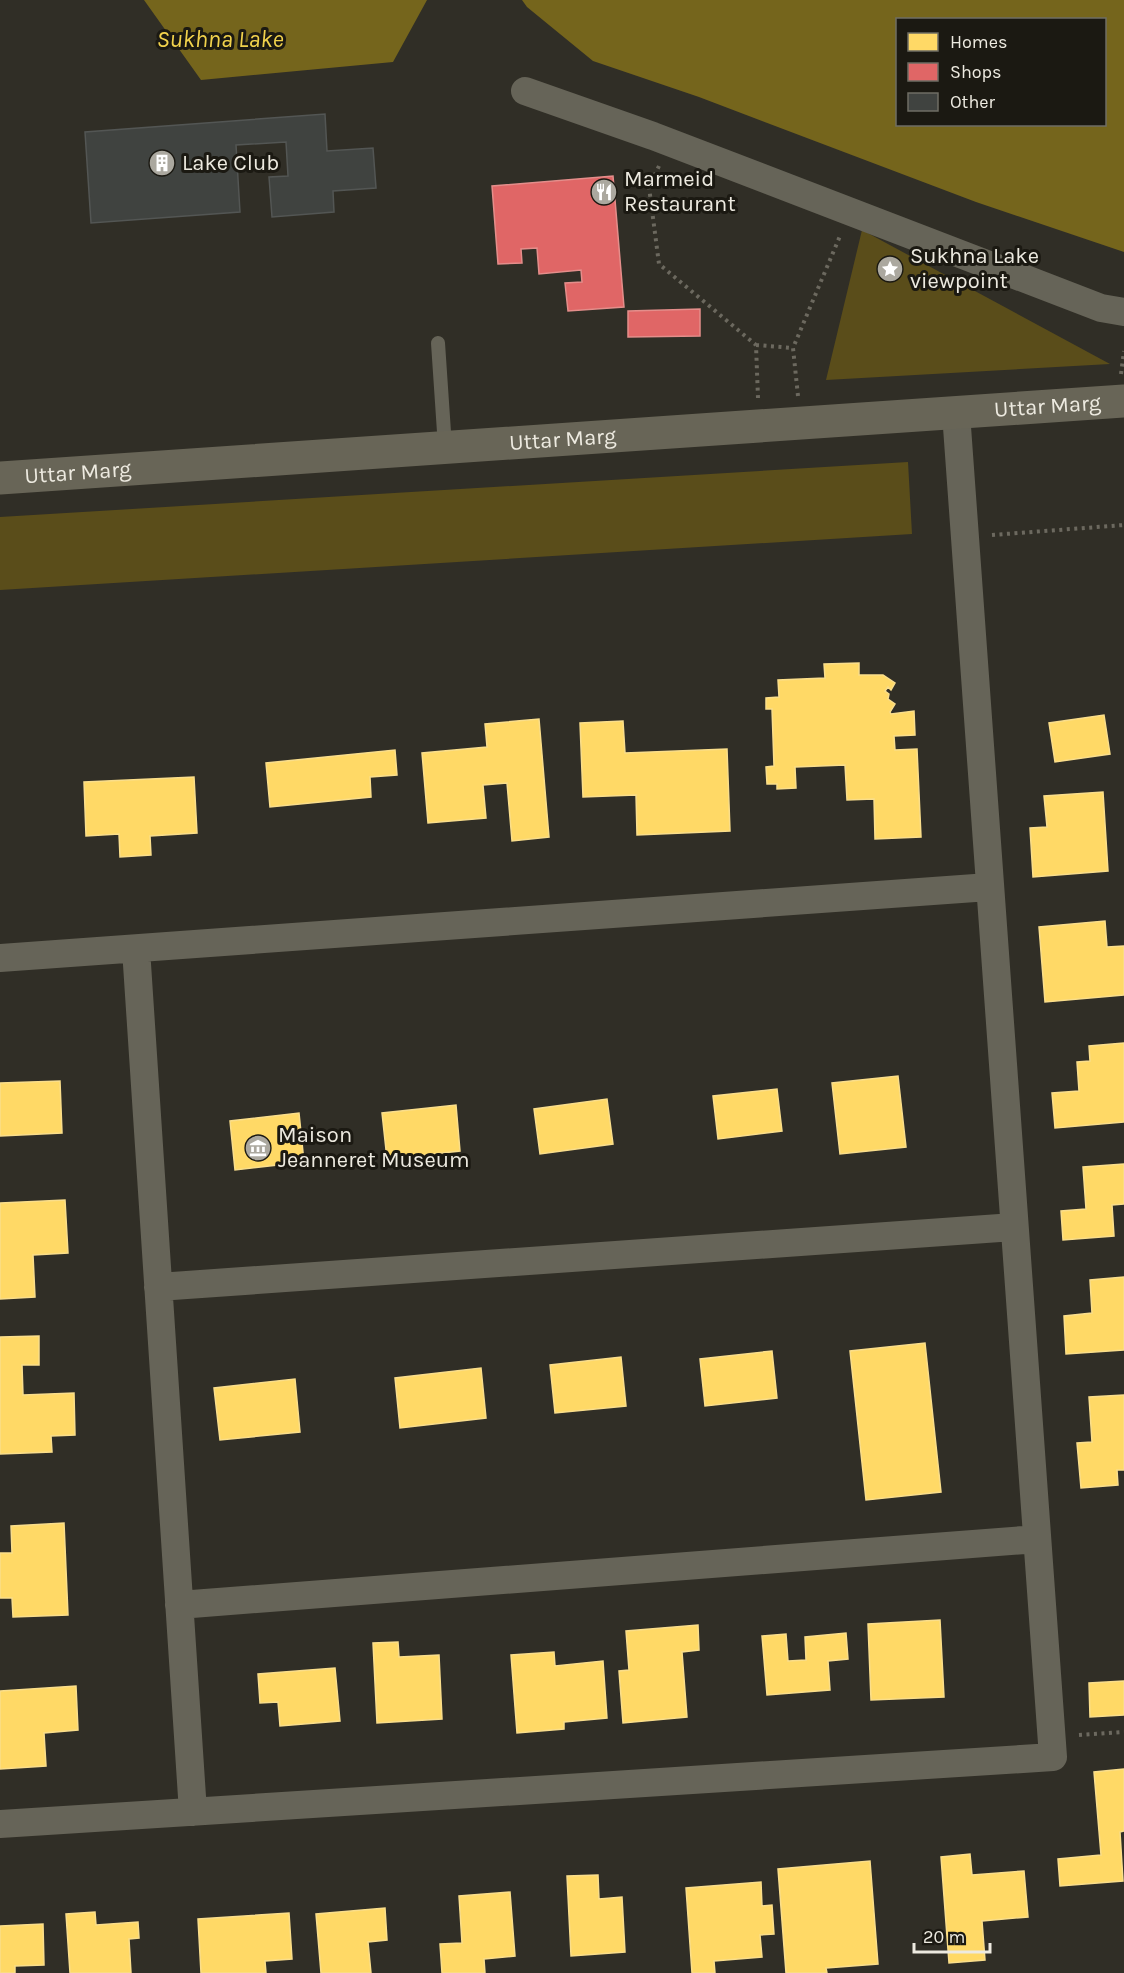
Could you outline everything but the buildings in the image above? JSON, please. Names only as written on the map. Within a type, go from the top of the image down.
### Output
[{"type":"main road","name":"Uttar Marg","points":[[0,478],[1124,401]]},
{"type":"street","points":[[525,91],[670,143],[1101,308],[1124,312]]},
{"type":"street","points":[[0,1824],[1053,1757],[956,413]]},
{"type":"street","points":[[0,958],[989,887]]},
{"type":"street","points":[[136,949],[193,1812]]},
{"type":"street","points":[[158,1287],[1014,1227]]},
{"type":"street","points":[[179,1605],[1037,1539]]},
{"type":"lane","points":[[438,343],[445,447]]},
{"type":"path","points":[[670,143],[649,187],[659,264],[756,345],[793,348]]},
{"type":"path","points":[[802,423],[793,348],[850,212]]},
{"type":"path","points":[[756,345],[759,426]]},
{"type":"path","points":[[964,537],[1124,525]]},
{"type":"path","points":[[1051,1737],[1124,1732]]},
{"type":"shaded area","points":[[862,230],[1110,364],[826,380]]},
{"type":"shaded area","points":[[908,462],[912,534],[0,590],[0,517]]},
{"type":"water","name":"Sukhna Lake","points":[[144,0],[427,0],[393,62],[201,80]]},
{"type":"water","points":[[522,0],[1124,0],[1124,252],[976,202],[699,97],[593,61],[527,7]]},
{"type":"place","name":"Lake Club","points":[[162,163]]},
{"type":"place","name":"Marmeid Restaurant","points":[[604,192]]},
{"type":"place","name":"Sukhna Lake viewpoint","points":[[890,269]]},
{"type":"place","name":"Maison Jeanneret Museum","points":[[258,1148]]}]
